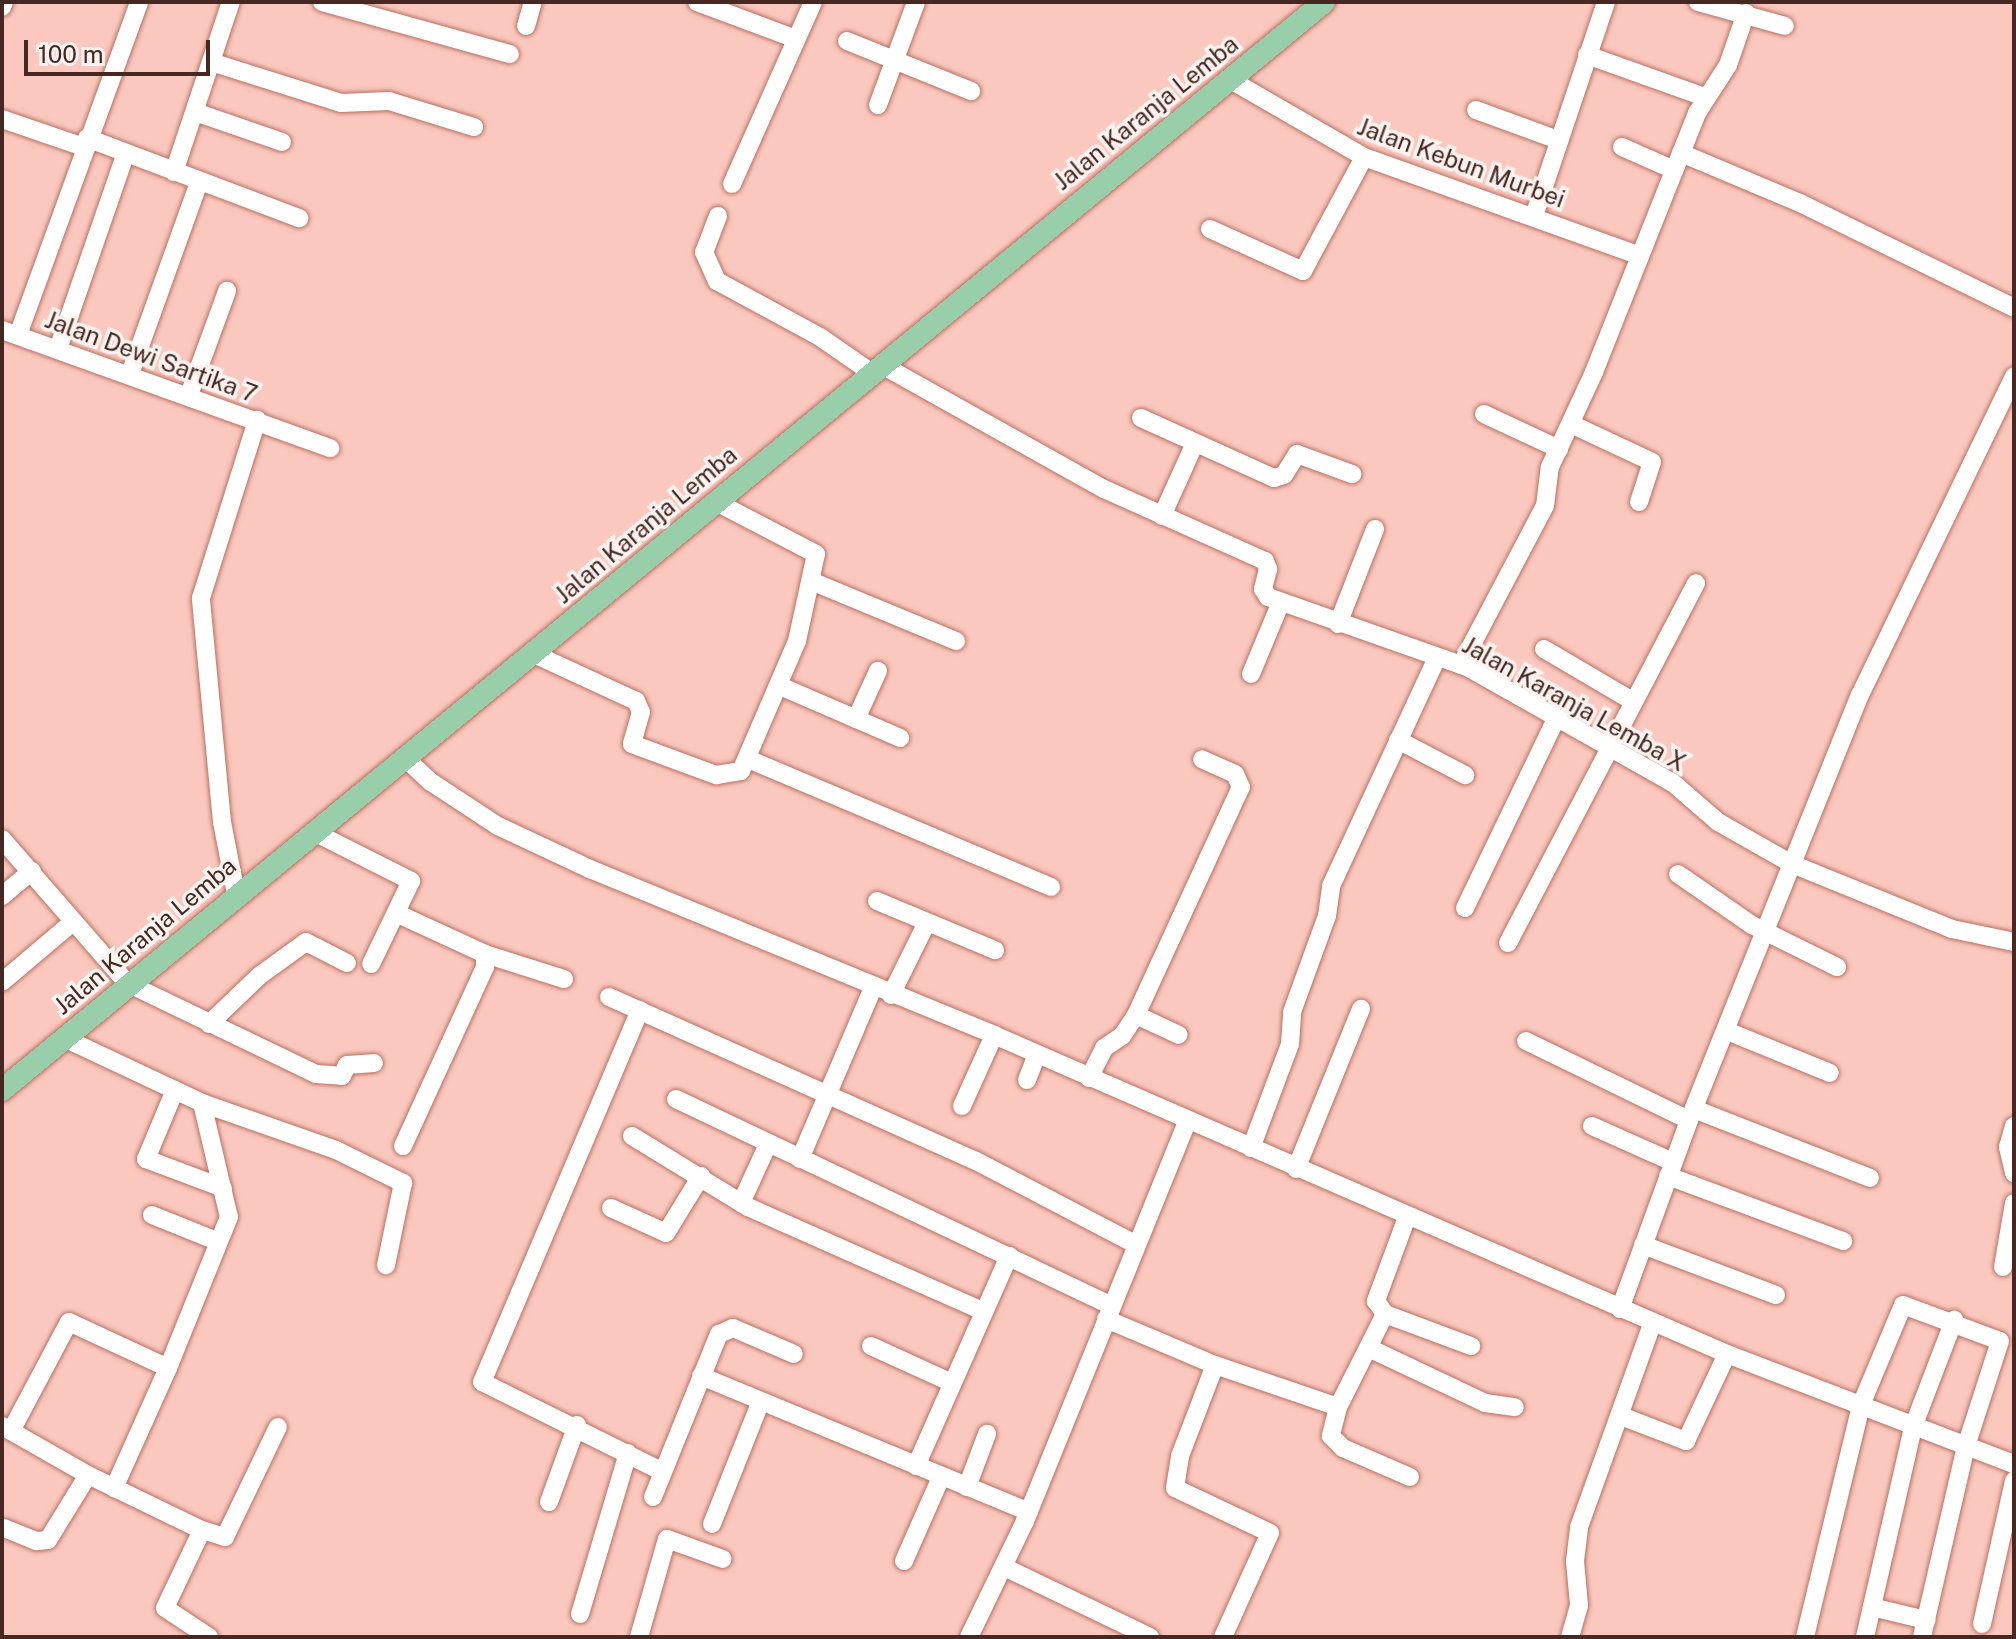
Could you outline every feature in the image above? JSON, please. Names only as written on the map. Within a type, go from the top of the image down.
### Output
[{"type":"main road","name":"Jalan Karanja Lemba","points":[[2,1090],[127,983],[1324,2]]},
{"type":"street","name":"Jalan Dewi Sartika 7","points":[[139,2],[10,332],[330,448]]},
{"type":"street","points":[[174,172],[231,2]]},
{"type":"street","points":[[322,2],[380,10],[510,54]]},
{"type":"street","points":[[526,26],[533,2]]},
{"type":"street","points":[[697,2],[796,39]]},
{"type":"street","points":[[732,184],[813,2]]},
{"type":"street","points":[[878,105],[916,2]]},
{"type":"street","points":[[1534,216],[1606,2]]},
{"type":"street","points":[[1698,2],[1785,26]]},
{"type":"street","points":[[1461,665],[1545,506],[1550,467],[1571,424],[1704,97],[1720,82],[1746,13]]},
{"type":"street","points":[[847,41],[971,91]]},
{"type":"street","points":[[1587,55],[1704,97]]},
{"type":"street","points":[[211,62],[341,103],[389,101],[474,127]]},
{"type":"street","name":"Jalan Kebun Murbei","points":[[1229,79],[1364,157],[1640,256]]},
{"type":"street","points":[[1476,110],[1558,140]]},
{"type":"street","points":[[195,112],[282,142]]},
{"type":"street","points":[[2,119],[126,153],[299,218]]},
{"type":"street","points":[[1622,147],[1800,203],[2014,308]]},
{"type":"street","points":[[58,349],[126,153]]},
{"type":"street","points":[[1210,229],[1303,271],[1364,157]]},
{"type":"street","points":[[130,374],[199,182]]},
{"type":"street","points":[[718,216],[704,252],[713,277],[722,286],[1162,516],[1265,561],[1264,593],[1281,602],[1251,674]]},
{"type":"street","points":[[189,395],[227,291]]},
{"type":"street","points":[[1620,1309],[1670,1169],[1727,1031],[1763,932],[1901,603],[2014,376]]},
{"type":"street","points":[[1484,414],[1559,449]]},
{"type":"street","points":[[1141,418],[1274,478],[1284,475],[1297,454],[1352,474]]},
{"type":"street","points":[[236,894],[222,822],[201,598],[257,420]]},
{"type":"street","points":[[1571,424],[1652,462],[1639,502]]},
{"type":"street","points":[[1162,516],[1195,443]]},
{"type":"street","points":[[532,653],[636,701],[641,712],[630,739],[640,748],[719,776],[741,771],[780,686],[811,581],[814,551],[716,502]]},
{"type":"street","points":[[1338,624],[1375,529]]},
{"type":"street","points":[[811,581],[956,641]]},
{"type":"street","points":[[1508,943],[1696,583]]},
{"type":"street","name":"Jalan Karanja Lemba X","points":[[1281,602],[1436,660],[1461,665],[1555,721],[1673,783],[1718,822],[1792,864],[1952,929],[2014,942]]},
{"type":"street","points":[[1544,649],[1634,702]]},
{"type":"street","points":[[1251,1148],[1290,1044],[1292,1012],[1327,916],[1331,886],[1436,660]]},
{"type":"street","points":[[856,719],[878,671]]},
{"type":"street","points":[[780,686],[900,738]]},
{"type":"street","points":[[1465,908],[1555,721]]},
{"type":"street","points":[[1398,740],[1465,775]]},
{"type":"street","points":[[405,758],[431,782],[498,826],[882,992],[994,1035],[1187,1123],[1620,1309],[1727,1354],[2014,1464]]},
{"type":"street","points":[[748,759],[1051,887]]},
{"type":"street","points":[[1089,1078],[1104,1048],[1122,1036],[1136,1015],[1241,787],[1235,774],[1202,759]]},
{"type":"street","points":[[314,832],[410,880],[371,964]]},
{"type":"street","points":[[2,839],[127,983],[316,1074],[342,1076],[347,1065],[374,1063]]},
{"type":"street","points":[[2,896],[32,871]]},
{"type":"street","points":[[1678,874],[1763,932],[1837,967]]},
{"type":"street","points":[[877,901],[995,950]]},
{"type":"street","points":[[396,913],[485,954],[564,979]]},
{"type":"street","points":[[2,982],[73,922]]},
{"type":"street","points":[[800,1159],[882,992],[927,922]]},
{"type":"street","points":[[209,1024],[259,976],[306,942],[347,963]]},
{"type":"street","points":[[403,1146],[485,967],[485,954]]},
{"type":"street","points":[[609,997],[976,1161],[1135,1244]]},
{"type":"street","points":[[1296,1169],[1361,1009]]},
{"type":"street","points":[[640,1010],[482,1382],[577,1425],[663,1472]]},
{"type":"street","points":[[1136,1015],[1179,1035]]},
{"type":"street","points":[[1727,1031],[1830,1073]]},
{"type":"street","points":[[962,1106],[994,1035]]},
{"type":"street","points":[[64,1038],[202,1103],[336,1150],[403,1183],[386,1265]]},
{"type":"street","points":[[1526,1041],[1691,1115],[1870,1178]]},
{"type":"street","points":[[1027,1080],[1037,1054]]},
{"type":"street","points":[[175,1090],[146,1159],[223,1188]]},
{"type":"street","points":[[676,1099],[1009,1256],[1108,1312],[1215,1365],[1338,1407]]},
{"type":"street","points":[[114,1488],[168,1368],[229,1217],[202,1103]]},
{"type":"street","points":[[969,1637],[1029,1512],[1135,1244],[1187,1123]]},
{"type":"street","points":[[1592,1126],[1670,1169],[1843,1241]]},
{"type":"street","points":[[2014,1126],[2008,1147],[2014,1173]]},
{"type":"street","points":[[632,1136],[741,1203],[983,1311]]},
{"type":"street","points":[[741,1203],[768,1144]]},
{"type":"street","points":[[611,1208],[666,1233],[701,1176]]},
{"type":"street","points":[[2003,1267],[2014,1203]]},
{"type":"street","points":[[152,1215],[219,1242]]},
{"type":"street","points":[[1407,1217],[1376,1301],[1385,1314],[1471,1346]]},
{"type":"street","points":[[1643,1245],[1776,1295]]},
{"type":"street","points":[[916,1466],[950,1382],[1009,1256]]},
{"type":"street","points":[[1805,1637],[1861,1405],[1901,1306],[1954,1320],[2000,1341],[1966,1446],[1924,1628],[1872,1607]]},
{"type":"street","points":[[1385,1314],[1371,1349],[1338,1407],[1333,1442],[1410,1477]]},
{"type":"street","points":[[1865,1637],[1913,1427],[1954,1320]]},
{"type":"street","points":[[168,1368],[69,1322],[6,1428],[114,1488],[202,1530],[225,1537],[278,1427]]},
{"type":"street","points":[[1570,1637],[1579,1605],[1575,1561],[1579,1527],[1653,1322]]},
{"type":"street","points":[[653,1497],[719,1334],[728,1328],[794,1354]]},
{"type":"street","points":[[871,1346],[950,1382]]},
{"type":"street","points":[[1371,1349],[1485,1403],[1515,1407]]},
{"type":"street","points":[[1621,1416],[1686,1441],[1727,1354]]},
{"type":"street","points":[[1215,1365],[1180,1456],[1175,1488],[1270,1533],[1223,1637]]},
{"type":"street","points":[[701,1376],[1029,1512]]},
{"type":"street","points":[[712,1524],[761,1401]]},
{"type":"street","points":[[549,1502],[577,1425]]},
{"type":"street","points":[[967,1487],[987,1434]]},
{"type":"street","points":[[580,1614],[628,1453]]},
{"type":"street","points":[[4,1528],[37,1541],[48,1540],[88,1475]]},
{"type":"street","points":[[904,1561],[941,1477]]},
{"type":"street","points":[[1982,1624],[2014,1481]]},
{"type":"street","points":[[202,1530],[165,1608],[209,1637]]},
{"type":"street","points":[[639,1637],[667,1539],[723,1559]]},
{"type":"street","points":[[1004,1567],[1150,1637]]}]
